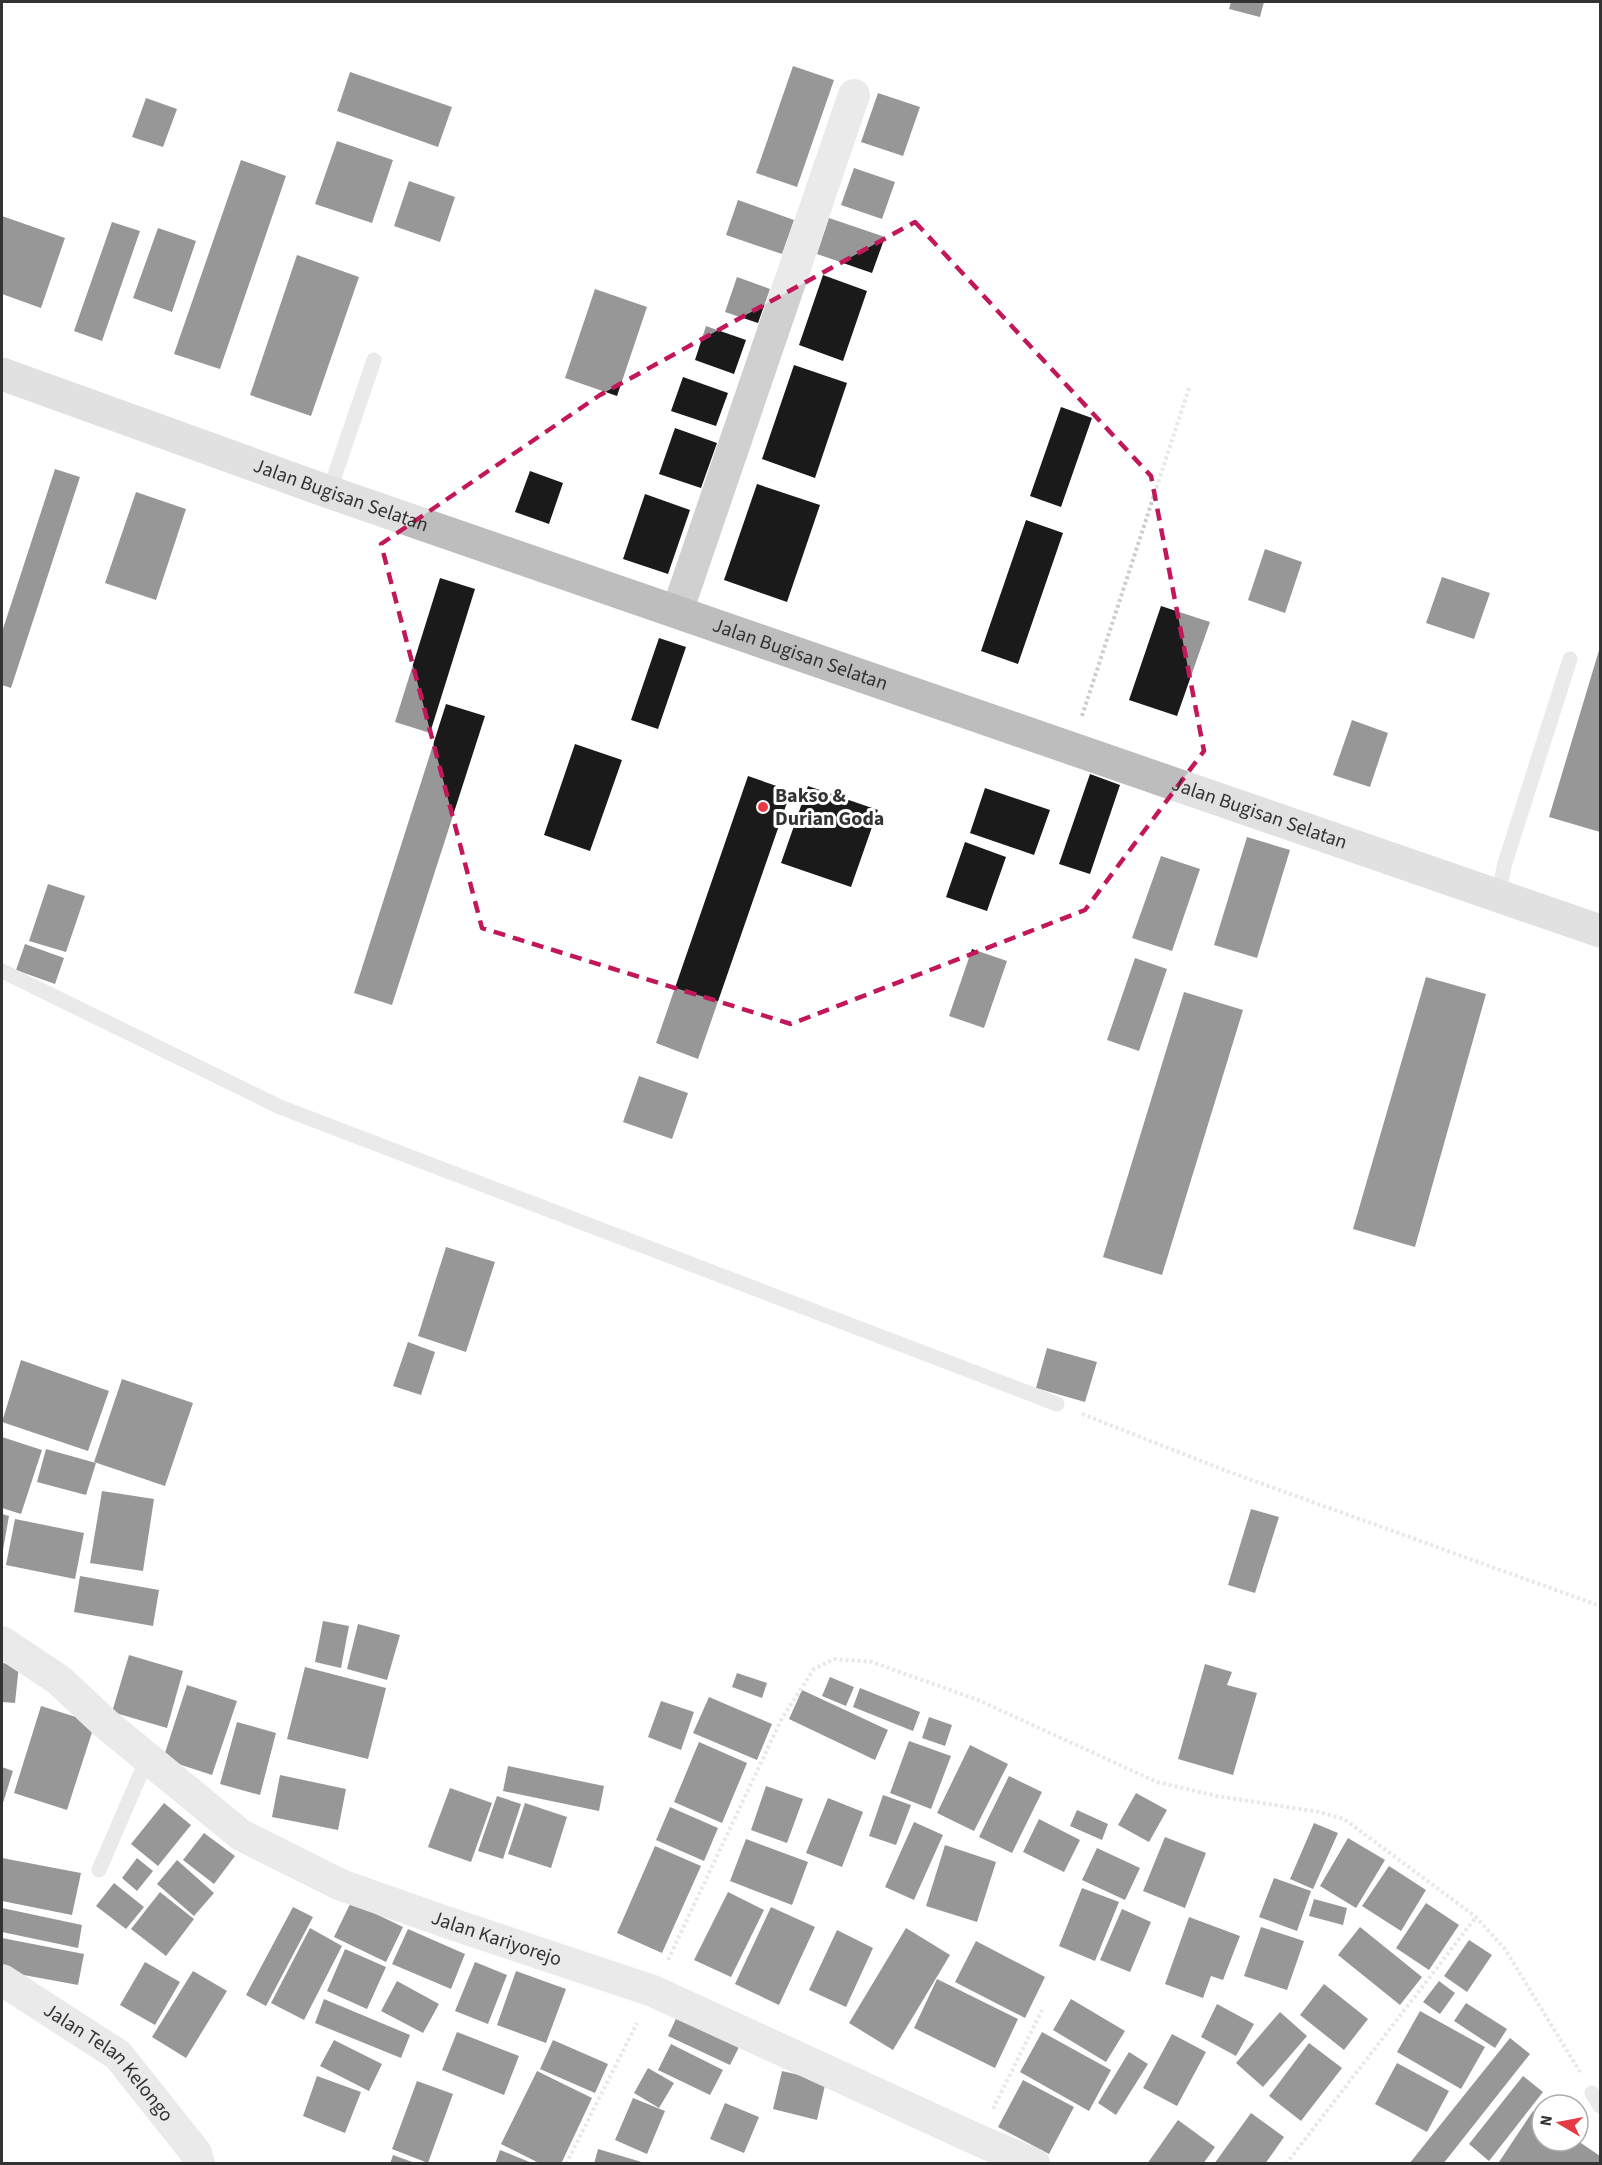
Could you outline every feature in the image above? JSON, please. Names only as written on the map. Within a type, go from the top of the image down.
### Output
[{"type":"street","points":[[677,612],[854,96]]},
{"type":"street","name":"Jalan Bugisan Selatan","points":[[2,374],[329,492],[1600,932]]},
{"type":"street","name":"Jalan Kariyorejo","points":[[2,1642],[59,1680],[147,1759],[241,1835],[342,1885],[653,1991],[971,2152],[1034,2163]]},
{"type":"street","name":"Jalan Telan Kelongo","points":[[2,1980],[118,2055],[196,2153],[199,2163]]},
{"type":"lane","points":[[329,492],[374,360]]},
{"type":"lane","points":[[1498,895],[1505,863],[1570,659]]},
{"type":"lane","points":[[2,971],[280,1107],[1057,1404]]},
{"type":"lane","points":[[99,1870],[147,1759]]},
{"type":"path","points":[[1072,748],[1190,388]]},
{"type":"path","points":[[1057,1404],[1224,1470],[1600,1606]]},
{"type":"path","points":[[566,2163],[653,1991],[782,1718],[814,1669],[834,1659],[872,1662],[978,1700],[1157,1782],[1217,1796],[1319,1812],[1344,1819],[1476,1917],[1505,1949],[1596,2099]]},
{"type":"path","points":[[1286,2163],[1476,1917]]},
{"type":"path","points":[[971,2152],[1042,2010]]},
{"type":"highlighted area","points":[[915,222],[1151,476],[1204,751],[1085,910],[791,1024],[482,928],[381,544],[600,395]]},
{"type":"building","points":[[1231,2],[1264,2],[1260,17],[1229,9]]},
{"type":"building","points":[[793,66],[834,80],[797,187],[756,173]]},
{"type":"building","points":[[350,72],[452,107],[438,147],[337,111]]},
{"type":"building","points":[[878,93],[920,107],[903,156],[861,142]]},
{"type":"building","points":[[146,98],[177,109],[163,147],[132,137]]},
{"type":"building","points":[[337,141],[393,160],[372,223],[315,204]]},
{"type":"building","points":[[241,160],[286,176],[220,369],[174,354]]},
{"type":"building","points":[[854,168],[895,182],[882,219],[841,205]]},
{"type":"building","points":[[409,181],[455,197],[440,242],[394,226]]},
{"type":"building","points":[[738,200],[794,220],[782,254],[726,235]]},
{"type":"building","points":[[2,216],[65,238],[41,308],[2,294]]},
{"type":"building","points":[[829,218],[885,237],[872,273],[817,254]]},
{"type":"building","points":[[112,222],[140,231],[102,341],[74,331]]},
{"type":"building","points":[[158,228],[196,241],[172,312],[133,298]]},
{"type":"building","points":[[297,255],[359,277],[311,416],[250,395]]},
{"type":"building","points":[[823,275],[867,291],[843,361],[799,345]]},
{"type":"building","points":[[737,277],[770,289],[758,323],[725,312]]},
{"type":"building","points":[[595,289],[647,307],[617,396],[565,378]]},
{"type":"building","points":[[706,326],[746,340],[734,374],[695,360]]},
{"type":"building","points":[[794,365],[847,383],[815,478],[762,459]]},
{"type":"building","points":[[683,377],[728,393],[716,426],[671,411]]},
{"type":"building","points":[[1061,407],[1092,418],[1061,507],[1030,496]]},
{"type":"building","points":[[675,428],[717,443],[701,488],[659,474]]},
{"type":"building","points":[[55,469],[80,477],[11,688],[2,685],[2,632]]},
{"type":"building","points":[[530,471],[563,483],[549,524],[515,512]]},
{"type":"building","points":[[757,484],[820,505],[787,602],[724,580]]},
{"type":"building","points":[[136,492],[186,509],[156,600],[105,583]]},
{"type":"building","points":[[645,494],[690,510],[668,574],[623,559]]},
{"type":"building","points":[[1026,520],[1063,533],[1018,664],[981,651]]},
{"type":"building","points":[[1265,549],[1302,562],[1285,613],[1248,600]]},
{"type":"building","points":[[1442,577],[1490,593],[1474,639],[1426,623]]},
{"type":"building","points":[[440,578],[475,589],[430,733],[395,722]]},
{"type":"building","points":[[1161,606],[1210,622],[1177,716],[1129,700]]},
{"type":"building","points":[[659,638],[686,647],[658,729],[631,720]]},
{"type":"building","points":[[1600,647],[1600,832],[1549,817]]},
{"type":"building","points":[[446,704],[485,716],[392,1005],[354,993]]},
{"type":"building","points":[[1352,720],[1388,733],[1370,787],[1333,775]]},
{"type":"building","points":[[575,744],[622,760],[590,851],[544,835]]},
{"type":"building","points":[[1090,774],[1120,785],[1090,874],[1059,864]]},
{"type":"building","points":[[748,776],[791,791],[698,1059],[656,1043]]},
{"type":"building","points":[[808,786],[878,810],[851,887],[781,863]]},
{"type":"building","points":[[985,788],[1050,810],[1034,855],[970,833]]},
{"type":"building","points":[[1247,837],[1290,850],[1257,958],[1214,945]]},
{"type":"building","points":[[965,842],[1006,857],[987,911],[946,897]]},
{"type":"building","points":[[1161,856],[1200,869],[1172,951],[1132,938]]},
{"type":"building","points":[[48,884],[85,896],[66,952],[29,941]]},
{"type":"building","points":[[25,944],[64,958],[55,984],[16,970]]},
{"type":"building","points":[[972,949],[1007,961],[984,1028],[949,1016]]},
{"type":"building","points":[[1135,958],[1167,969],[1139,1051],[1107,1040]]},
{"type":"building","points":[[1426,977],[1486,994],[1415,1247],[1353,1229]]},
{"type":"building","points":[[1184,992],[1243,1010],[1162,1275],[1103,1257]]},
{"type":"building","points":[[639,1076],[688,1093],[672,1139],[623,1122]]},
{"type":"building","points":[[446,1247],[495,1262],[466,1352],[418,1336]]},
{"type":"building","points":[[408,1342],[435,1352],[421,1395],[393,1386]]},
{"type":"building","points":[[1047,1348],[1097,1362],[1085,1402],[1036,1388]]},
{"type":"building","points":[[21,1360],[109,1391],[88,1451],[2,1422]]},
{"type":"building","points":[[122,1379],[193,1403],[165,1486],[94,1462]]},
{"type":"building","points":[[2,1437],[42,1450],[21,1514],[2,1508]]},
{"type":"building","points":[[46,1449],[96,1463],[86,1495],[37,1482]]},
{"type":"building","points":[[102,1491],[154,1499],[143,1571],[90,1563]]},
{"type":"building","points":[[1251,1509],[1279,1517],[1255,1593],[1228,1585]]},
{"type":"building","points":[[2,1514],[9,1516],[3,1550],[2,1550]]},
{"type":"building","points":[[15,1519],[84,1533],[75,1579],[6,1565]]},
{"type":"building","points":[[80,1576],[159,1590],[153,1626],[74,1612]]},
{"type":"building","points":[[323,1621],[349,1626],[341,1668],[315,1662]]},
{"type":"building","points":[[358,1624],[400,1635],[387,1680],[347,1669]]},
{"type":"building","points":[[129,1655],[183,1671],[167,1728],[112,1712]]},
{"type":"building","points":[[2,1663],[19,1665],[15,1703],[2,1702]]},
{"type":"building","points":[[1205,1664],[1232,1672],[1227,1685],[1257,1693],[1233,1775],[1178,1759]]},
{"type":"building","points":[[305,1667],[386,1688],[368,1759],[287,1739]]},
{"type":"building","points":[[737,1673],[767,1683],[762,1698],[732,1687]]},
{"type":"building","points":[[830,1677],[854,1687],[846,1706],[822,1696]]},
{"type":"building","points":[[187,1685],[237,1701],[212,1775],[163,1759]]},
{"type":"building","points":[[860,1688],[920,1712],[913,1731],[853,1707]]},
{"type":"building","points":[[802,1690],[888,1730],[875,1760],[789,1719]]},
{"type":"building","points":[[709,1697],[772,1724],[757,1760],[693,1733]]},
{"type":"building","points":[[661,1701],[694,1712],[681,1750],[648,1737]]},
{"type":"building","points":[[41,1706],[95,1723],[67,1810],[14,1793]]},
{"type":"building","points":[[929,1717],[952,1725],[945,1746],[922,1738]]},
{"type":"building","points":[[237,1722],[276,1733],[260,1795],[220,1784]]},
{"type":"building","points":[[909,1741],[951,1756],[931,1809],[890,1793]]},
{"type":"building","points":[[699,1742],[747,1763],[722,1823],[674,1802]]},
{"type":"building","points":[[970,1745],[1008,1764],[974,1831],[937,1813]]},
{"type":"building","points":[[508,1766],[604,1786],[599,1811],[503,1791]]},
{"type":"building","points":[[2,1767],[13,1771],[2,1806]]},
{"type":"building","points":[[280,1775],[346,1789],[338,1830],[272,1817]]},
{"type":"building","points":[[1009,1776],[1042,1792],[1012,1853],[979,1837]]},
{"type":"building","points":[[766,1786],[803,1799],[787,1843],[751,1830]]},
{"type":"building","points":[[450,1788],[492,1803],[471,1862],[428,1847]]},
{"type":"building","points":[[1136,1793],[1167,1810],[1149,1842],[1118,1825]]},
{"type":"building","points":[[883,1795],[911,1805],[896,1845],[869,1836]]},
{"type":"building","points":[[497,1796],[521,1804],[503,1859],[478,1851]]},
{"type":"building","points":[[828,1798],[863,1812],[842,1867],[806,1853]]},
{"type":"building","points":[[164,1803],[191,1825],[158,1866],[131,1844]]},
{"type":"building","points":[[525,1803],[567,1817],[551,1868],[508,1854]]},
{"type":"building","points":[[670,1807],[718,1828],[704,1861],[656,1840]]},
{"type":"building","points":[[1077,1810],[1108,1824],[1102,1840],[1070,1826]]},
{"type":"building","points":[[1039,1819],[1080,1840],[1064,1872],[1023,1852]]},
{"type":"building","points":[[914,1822],[943,1835],[914,1900],[885,1887]]},
{"type":"building","points":[[1314,1823],[1338,1833],[1313,1889],[1290,1879]]},
{"type":"building","points":[[204,1833],[235,1856],[214,1884],[183,1860]]},
{"type":"building","points":[[1165,1837],[1206,1853],[1185,1908],[1143,1891]]},
{"type":"building","points":[[1348,1838],[1385,1860],[1356,1908],[1320,1886]]},
{"type":"building","points":[[746,1839],[808,1862],[792,1905],[730,1881]]},
{"type":"building","points":[[945,1845],[996,1862],[977,1922],[926,1906]]},
{"type":"building","points":[[655,1846],[701,1866],[662,1953],[617,1933]]},
{"type":"building","points":[[1097,1848],[1140,1868],[1125,1900],[1082,1880]]},
{"type":"building","points":[[2,1858],[81,1873],[72,1915],[2,1901]]},
{"type":"building","points":[[137,1858],[153,1871],[137,1891],[122,1878]]},
{"type":"building","points":[[177,1860],[214,1893],[194,1916],[157,1884]]},
{"type":"building","points":[[1389,1866],[1426,1890],[1401,1931],[1362,1906]]},
{"type":"building","points":[[1274,1878],[1311,1891],[1297,1931],[1259,1917]]},
{"type":"building","points":[[114,1883],[144,1907],[126,1929],[96,1906]]},
{"type":"building","points":[[1082,1888],[1119,1902],[1095,1961],[1059,1946]]},
{"type":"building","points":[[160,1892],[194,1919],[166,1956],[131,1929]]},
{"type":"building","points":[[728,1892],[764,1910],[731,1977],[694,1960]]},
{"type":"building","points":[[1314,1899],[1347,1908],[1343,1925],[1309,1916]]},
{"type":"building","points":[[351,1902],[403,1927],[386,1962],[334,1937]]},
{"type":"building","points":[[1426,1903],[1459,1925],[1429,1970],[1396,1948]]},
{"type":"building","points":[[293,1907],[313,1917],[266,2006],[246,1995]]},
{"type":"building","points":[[771,1907],[815,1927],[779,2005],[735,1984]]},
{"type":"building","points":[[2,1908],[82,1925],[78,1948],[2,1932]]},
{"type":"building","points":[[1122,1909],[1151,1922],[1130,1972],[1100,1960]]},
{"type":"building","points":[[1189,1917],[1240,1936],[1223,1980],[1211,1976],[1203,1998],[1165,1984]]},
{"type":"building","points":[[1261,1927],[1304,1941],[1287,1990],[1244,1976]]},
{"type":"building","points":[[1360,1927],[1422,1977],[1400,2005],[1338,1955]]},
{"type":"building","points":[[310,1928],[342,1946],[304,2020],[271,2003]]},
{"type":"building","points":[[906,1928],[950,1955],[893,2050],[849,2023]]},
{"type":"building","points":[[408,1929],[465,1954],[451,1989],[392,1964]]},
{"type":"building","points":[[837,1930],[873,1948],[846,2007],[809,1990]]},
{"type":"building","points":[[2,1938],[84,1954],[78,1985],[2,1971]]},
{"type":"building","points":[[1469,1940],[1492,1955],[1467,1992],[1444,1976]]},
{"type":"building","points":[[976,1941],[1045,1977],[1025,2018],[955,1982]]},
{"type":"building","points":[[345,1949],[386,1967],[367,2009],[327,1991]]},
{"type":"building","points":[[145,1962],[180,1982],[155,2025],[120,2005]]},
{"type":"building","points":[[475,1962],[507,1975],[488,2024],[455,2011]]},
{"type":"building","points":[[193,1971],[227,1991],[186,2058],[152,2037]]},
{"type":"building","points":[[516,1971],[566,1989],[546,2043],[497,2025]]},
{"type":"building","points":[[937,1979],[1018,2019],[995,2068],[914,2028]]},
{"type":"building","points":[[397,1981],[439,2004],[423,2033],[381,2011]]},
{"type":"building","points":[[1439,1981],[1455,1993],[1440,2014],[1423,2002]]},
{"type":"building","points":[[1324,1984],[1368,2019],[1344,2050],[1300,2015]]},
{"type":"building","points":[[324,1999],[410,2035],[401,2058],[315,2023]]},
{"type":"building","points":[[1071,1999],[1125,2031],[1106,2062],[1053,2030]]},
{"type":"building","points":[[1466,2003],[1507,2029],[1495,2048],[1454,2021]]},
{"type":"building","points":[[1217,2004],[1254,2024],[1236,2056],[1201,2037]]},
{"type":"building","points":[[680,2010],[743,2039],[730,2065],[668,2036]]},
{"type":"building","points":[[1420,2011],[1485,2047],[1461,2089],[1397,2052]]},
{"type":"building","points":[[1280,2012],[1307,2036],[1263,2087],[1236,2063]]},
{"type":"building","points":[[457,2032],[519,2056],[504,2095],[442,2070]]},
{"type":"building","points":[[1042,2032],[1111,2070],[1089,2111],[1020,2072]]},
{"type":"building","points":[[1172,2034],[1206,2052],[1177,2106],[1143,2088]]},
{"type":"building","points":[[1510,2038],[1530,2054],[1443,2164],[1409,2164]]},
{"type":"building","points":[[334,2040],[382,2064],[369,2091],[320,2066]]},
{"type":"building","points":[[553,2040],[608,2064],[595,2093],[540,2069]]},
{"type":"building","points":[[1309,2043],[1342,2068],[1301,2121],[1269,2096]]},
{"type":"building","points":[[671,2044],[723,2070],[710,2095],[658,2070]]},
{"type":"building","points":[[1129,2052],[1148,2064],[1116,2115],[1098,2103]]},
{"type":"building","points":[[1397,2063],[1449,2091],[1427,2132],[1375,2104]]},
{"type":"building","points":[[648,2068],[674,2083],[659,2108],[634,2093]]},
{"type":"building","points":[[537,2071],[592,2098],[561,2164],[541,2164],[501,2144]]},
{"type":"building","points":[[782,2071],[826,2081],[817,2120],[773,2109]]},
{"type":"building","points":[[317,2076],[361,2092],[345,2133],[303,2116]]},
{"type":"building","points":[[1523,2076],[1543,2092],[1530,2093],[1530,2109],[1489,2161],[1469,2144]]},
{"type":"building","points":[[1023,2080],[1074,2107],[1049,2154],[998,2127]]},
{"type":"building","points":[[417,2081],[453,2094],[428,2163],[392,2149]]},
{"type":"building","points":[[633,2098],[665,2111],[647,2154],[615,2140]]},
{"type":"building","points":[[725,2103],[759,2117],[744,2153],[710,2139]]},
{"type":"building","points":[[1251,2113],[1284,2137],[1265,2164],[1214,2164]]},
{"type":"building","points":[[1530,2116],[1530,2153],[1590,2153],[1590,2149],[1600,2156],[1600,2164],[1499,2162]]},
{"type":"building","points":[[1178,2120],[1215,2147],[1203,2164],[1147,2164]]},
{"type":"building","points":[[598,2149],[645,2163],[645,2164],[594,2164]]},
{"type":"building","points":[[500,2150],[532,2163],[532,2164],[495,2164]]},
{"type":"building","points":[[393,2155],[415,2163],[415,2164],[390,2164]]},
{"type":"place","name":"Bakso & Durian Goda","points":[[763,807]]}]
